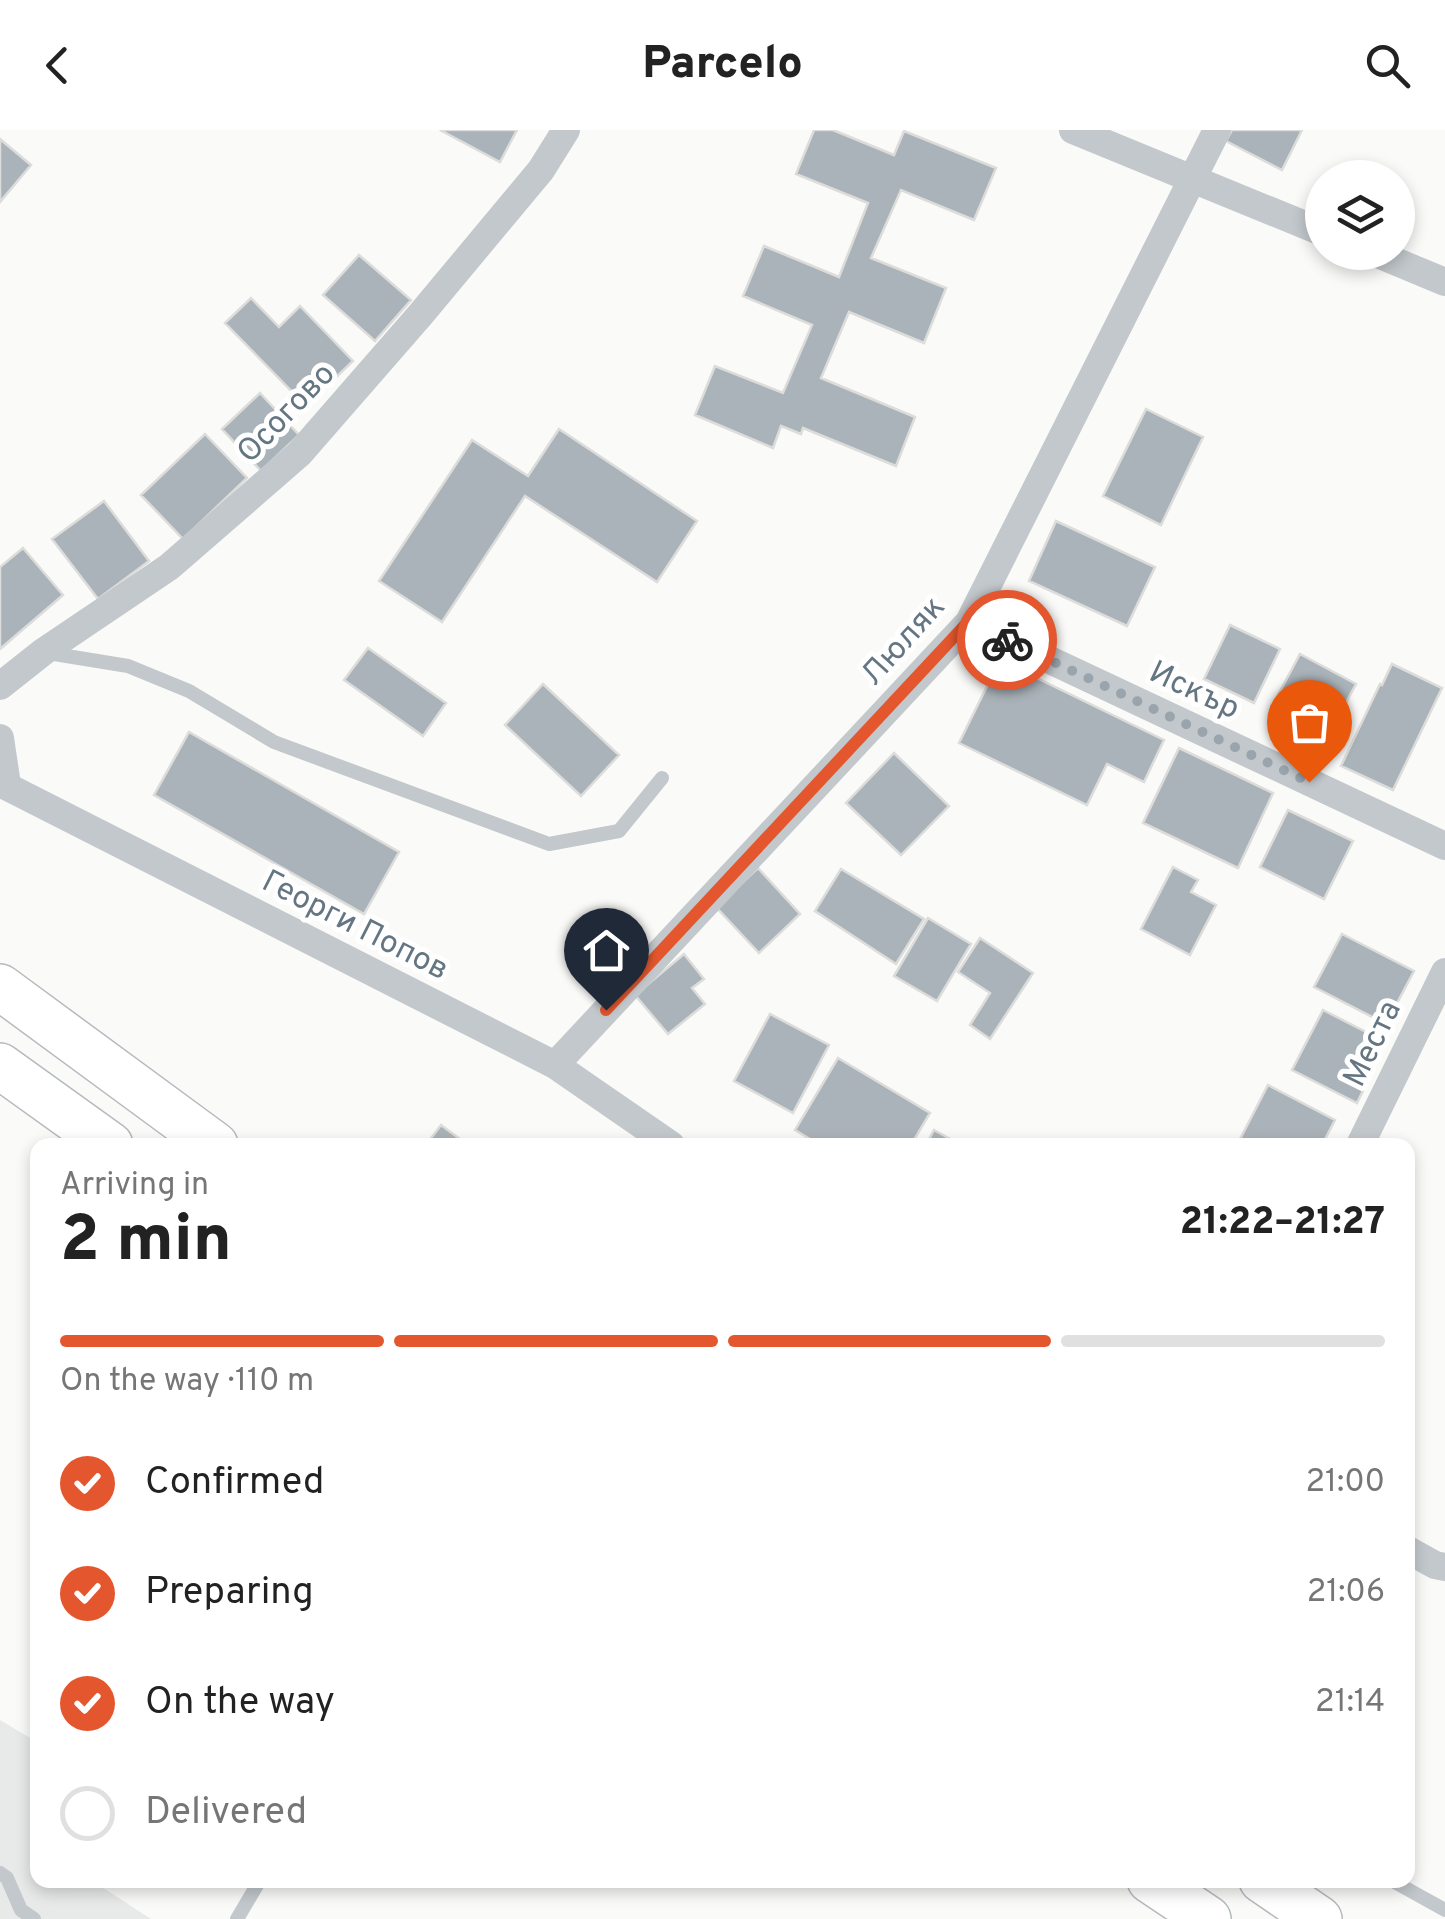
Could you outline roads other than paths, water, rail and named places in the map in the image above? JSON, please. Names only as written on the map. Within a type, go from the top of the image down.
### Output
[{"type":"main road","points":[[0,987],[205,1138]]},
{"type":"main road","points":[[0,1066],[100,1138]]},
{"type":"main road","points":[[1162,1888],[1208,1919]]},
{"type":"main road","points":[[1274,1888],[1319,1919]]},
{"type":"street","name":"Осогово","points":[[0,686],[169,566],[299,454],[542,170],[566,130]]},
{"type":"street","points":[[1073,130],[1305,225]]},
{"type":"street","name":"Люляк","points":[[555,1065],[968,622],[1217,130]]},
{"type":"street","points":[[1415,270],[1445,282]]},
{"type":"street","name":"Искър","points":[[968,622],[1445,846]]},
{"type":"street","points":[[0,738],[4,784]]},
{"type":"street","name":"Георги Попов","points":[[4,784],[555,1065],[661,1138]]},
{"type":"street","name":"Места","points":[[1363,1138],[1445,972]]},
{"type":"street","points":[[1415,1554],[1445,1567]]},
{"type":"lane","points":[[43,652],[128,666],[190,691],[274,742],[549,844],[618,831],[662,778]]},
{"type":"lane","points":[[0,1873],[7,1878],[21,1910],[34,1919]]},
{"type":"lane","points":[[237,1919],[255,1888]]},
{"type":"lane","points":[[1405,1888],[1445,1910]]}]
